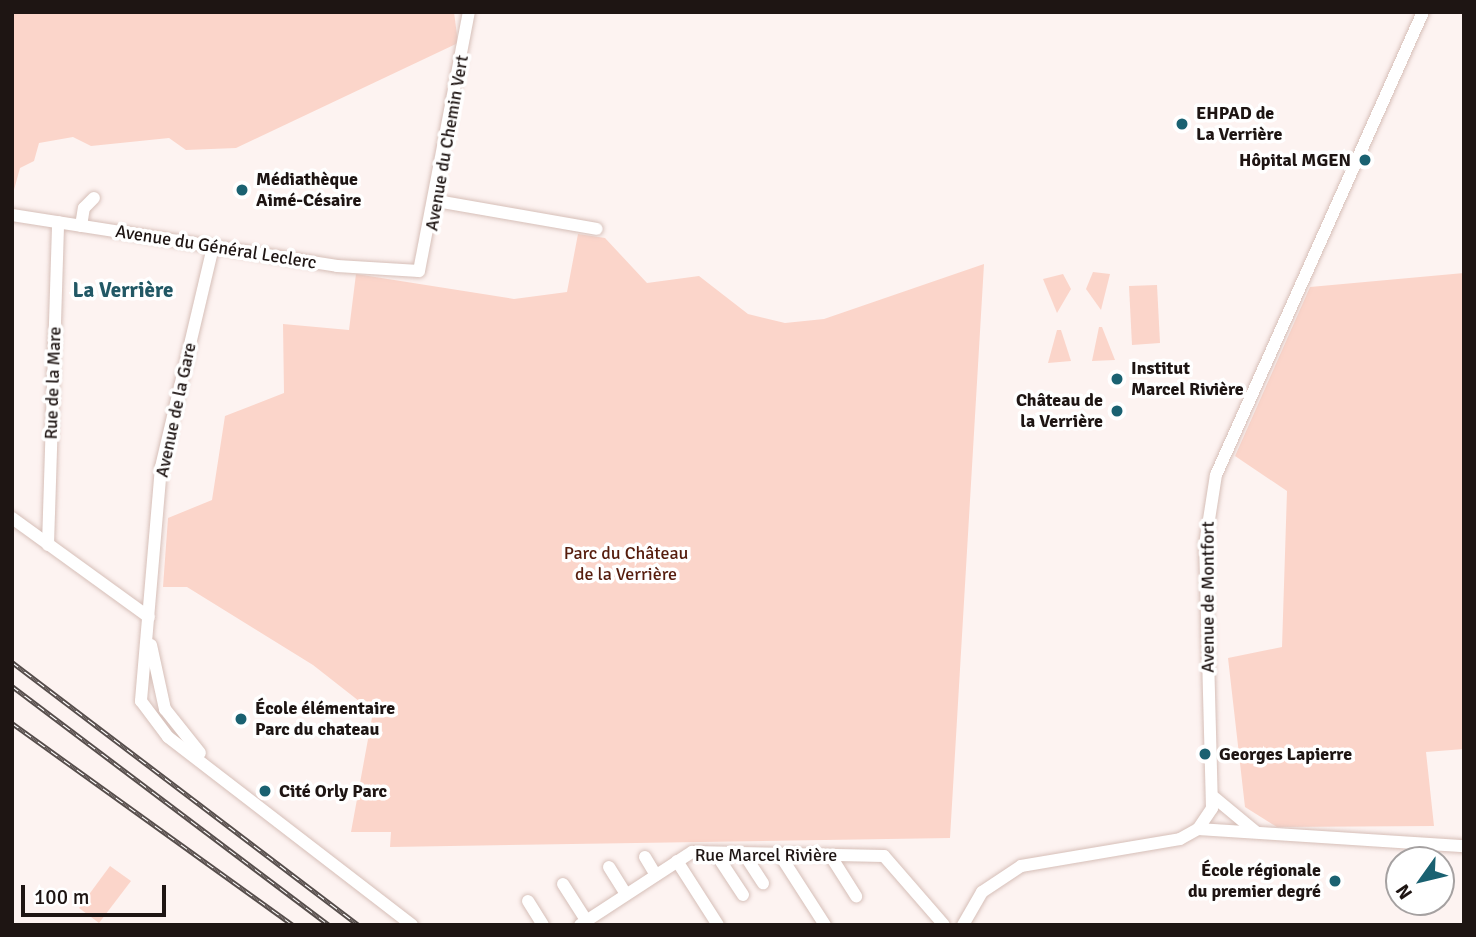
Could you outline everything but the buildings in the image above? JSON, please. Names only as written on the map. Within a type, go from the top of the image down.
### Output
[{"type":"street","name":"Avenue du Chemin Vert","points":[[419,271],[437,201],[469,12]]},
{"type":"street","name":"Avenue de Montfort","points":[[1215,799],[1205,545],[1216,475],[1423,12]]},
{"type":"street","points":[[80,226],[84,208],[94,198]]},
{"type":"street","points":[[437,201],[597,229]]},
{"type":"street","name":"Avenue du Général Leclerc","points":[[12,215],[409,275],[419,271]]},
{"type":"street","name":"Rue de la Mare","points":[[48,545],[58,222]]},
{"type":"street","name":"Avenue de la Gare","points":[[213,247],[161,467],[141,688],[145,712],[168,737],[216,769],[412,925]]},
{"type":"street","points":[[12,518],[149,617]]},
{"type":"street","name":"Avenue de la Gare","points":[[149,617],[165,709],[216,769]]},
{"type":"street","points":[[1198,828],[1215,799],[1256,832]]},
{"type":"street","points":[[962,925],[982,892],[1021,866],[1165,843],[1198,828],[1464,846]]},
{"type":"street","name":"Rue Marcel Rivière","points":[[583,923],[692,852],[830,855],[893,860],[942,924]]},
{"type":"street","points":[[716,854],[743,895]]},
{"type":"street","points":[[744,855],[763,883]]},
{"type":"street","points":[[780,855],[825,925]]},
{"type":"street","points":[[830,855],[856,896]]},
{"type":"street","points":[[645,858],[656,874]]},
{"type":"street","points":[[677,861],[718,925]]},
{"type":"street","points":[[609,867],[626,894]]},
{"type":"street","points":[[563,884],[583,923]]},
{"type":"street","points":[[528,901],[542,925]]},
{"type":"green space","points":[[12,12],[454,12],[458,43],[236,148],[186,150],[169,138],[91,146],[73,137],[39,143],[34,161],[20,168],[12,197]]},
{"type":"green space","name":"Parc du Château de la Verrière","points":[[578,234],[605,238],[647,283],[699,276],[748,314],[785,323],[824,319],[984,264],[950,838],[390,847],[391,832],[351,832],[373,712],[313,665],[187,587],[163,587],[168,518],[212,500],[225,416],[284,393],[283,324],[349,330],[356,274],[514,299],[567,292]]},
{"type":"green space","points":[[1093,272],[1110,274],[1101,310],[1086,289]]},
{"type":"green space","points":[[1464,273],[1464,749],[1426,752],[1434,826],[1277,827],[1245,807],[1228,658],[1282,647],[1287,491],[1235,456],[1310,287]]},
{"type":"green space","points":[[1063,274],[1071,289],[1057,313],[1043,279]]},
{"type":"green space","points":[[1157,285],[1160,343],[1132,345],[1129,286]]},
{"type":"green space","points":[[1099,327],[1102,327],[1115,360],[1092,361]]},
{"type":"green space","points":[[1057,330],[1061,330],[1071,361],[1048,363]]},
{"type":"green space","points":[[110,866],[131,881],[99,923],[79,908]]},
{"type":"railway","points":[[12,662],[358,925]]},
{"type":"railway","points":[[12,686],[329,925]]},
{"type":"railway","points":[[12,723],[293,925]]},
{"type":"place","name":"EHPAD de La Verrière","points":[[1182,124]]},
{"type":"place","name":"Hôpital MGEN","points":[[1365,160]]},
{"type":"place","name":"Médiathèque Aimé-Césaire","points":[[242,190]]},
{"type":"place","name":"Institut Marcel Rivière","points":[[1117,379]]},
{"type":"place","name":"Château de la Verrière","points":[[1117,411]]},
{"type":"place","name":"École élémentaire Parc du chateau","points":[[241,719]]},
{"type":"place","name":"Georges Lapierre","points":[[1205,754]]},
{"type":"place","name":"Cité Orly Parc","points":[[265,791]]},
{"type":"place","name":"École régionale du premier degré","points":[[1335,881]]},
{"type":"district","name":"La Verrière","points":[[123,290]]}]
